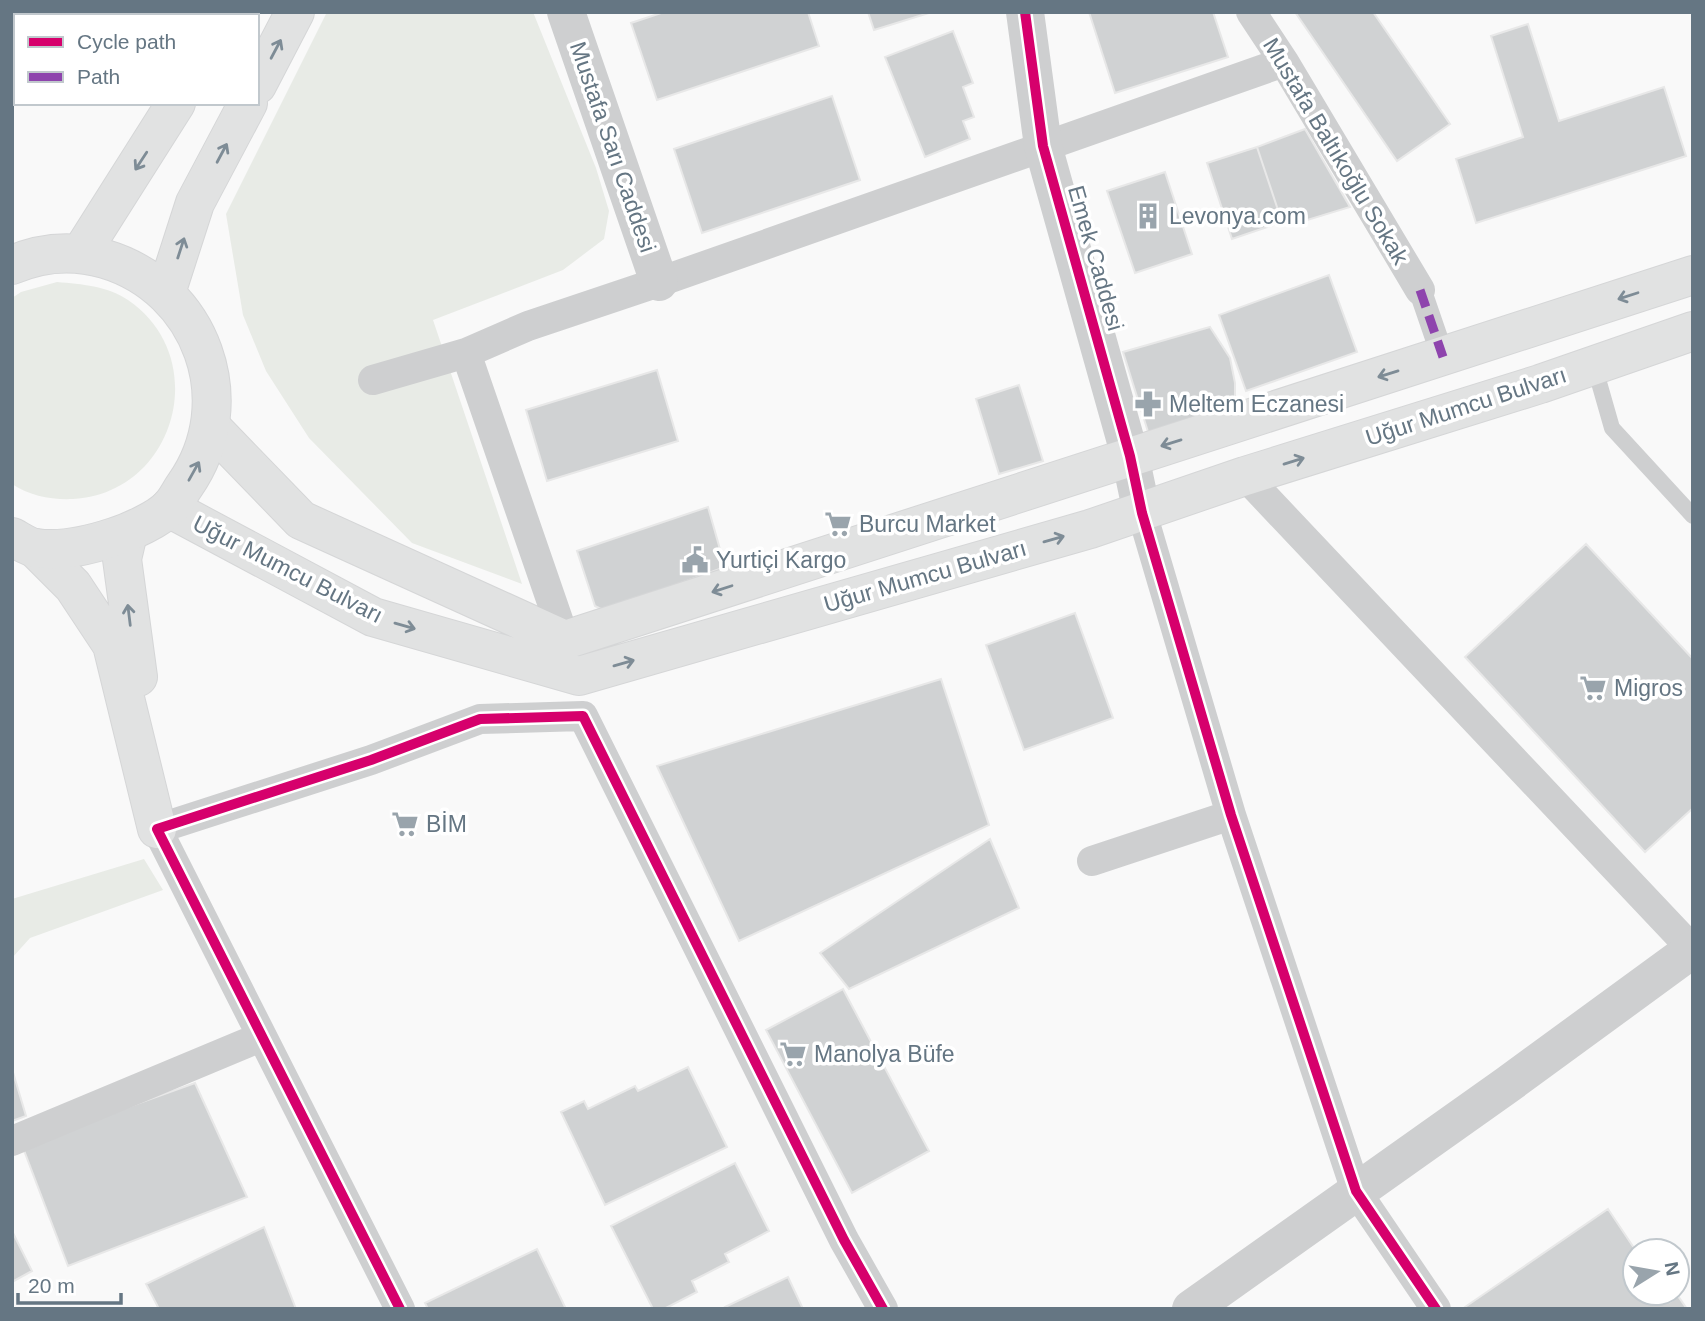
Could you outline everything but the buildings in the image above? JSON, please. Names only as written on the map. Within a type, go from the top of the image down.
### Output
[{"type":"main road","points":[[259,81],[295,12]]},
{"type":"main road","points":[[81,253],[175,105]]},
{"type":"main road","points":[[166,293],[195,203],[247,105]]},
{"type":"main road","points":[[19,255],[81,253],[127,266],[166,293],[195,331],[211,376],[211,427],[197,469],[169,508],[128,533],[84,547],[24,543]]},
{"type":"main road","name":"Uğur Mumcu Bulvarı","points":[[565,640],[1693,275]]},
{"type":"main road","name":"Uğur Mumcu Bulvarı","points":[[169,508],[373,617],[579,676],[1142,513],[1245,476],[1693,331]]},
{"type":"main road","points":[[211,427],[301,520],[565,640]]},
{"type":"main road","points":[[128,533],[122,559],[157,829]]},
{"type":"main road","points":[[24,543],[73,586],[112,645],[157,829]]},
{"type":"street","name":"Mustafa Sarı Caddesi","points":[[566,12],[659,282]]},
{"type":"street","name":"Emek Caddesi","points":[[1025,12],[1043,146],[1130,456],[1142,513]]},
{"type":"street","name":"Mustafa Baltıkoğlu Sokak","points":[[1251,12],[1284,62],[1420,290]]},
{"type":"street","points":[[373,380],[466,353],[527,326],[1284,62]]},
{"type":"street","points":[[1420,290],[1443,357]]},
{"type":"street","points":[[466,353],[565,640]]},
{"type":"street","points":[[1191,1309],[1507,1085],[1693,949],[1245,476]]},
{"type":"street","points":[[1142,513],[1231,815],[1356,1191],[1436,1309]]},
{"type":"street","points":[[400,1309],[157,829],[371,760],[480,719],[583,716],[838,1227],[883,1309]]},
{"type":"street","points":[[1092,861],[1231,815]]},
{"type":"street","points":[[12,1141],[261,1037]]},
{"type":"lane","points":[[1594,365],[1612,428],[1693,516]]},
{"type":"shaded area","points":[[327,12],[533,12],[596,168],[609,211],[604,239],[563,270],[433,320],[522,584],[412,543],[309,438],[266,371],[243,315],[226,214]]},
{"type":"shaded area","points":[[57,282],[103,289],[128,300],[154,325],[170,355],[175,387],[171,419],[158,449],[137,474],[108,491],[73,499],[41,496],[12,484],[12,298],[21,292]]},
{"type":"shaded area","points":[[144,859],[163,890],[30,938],[12,958],[12,899]]},
{"type":"marked path","points":[[1420,290],[1443,357]]},
{"type":"cycle path","points":[[1025,12],[1043,146],[1130,456],[1142,513],[1231,815],[1356,1191],[1436,1309]]},
{"type":"cycle path","points":[[400,1309],[157,829],[371,760],[480,719],[583,716],[844,1240],[883,1309]]},
{"type":"place","name":"Levonya.com","points":[[1148,216]]},
{"type":"place","name":"Meltem Eczanesi","points":[[1148,404]]},
{"type":"place","name":"Burcu Market","points":[[838,524]]},
{"type":"place","name":"Yurtiçi Kargo","points":[[695,560]]},
{"type":"place","name":"Migros","points":[[1593,688]]},
{"type":"place","name":"BİM","points":[[405,824]]},
{"type":"place","name":"Manolya Büfe","points":[[793,1054]]}]
